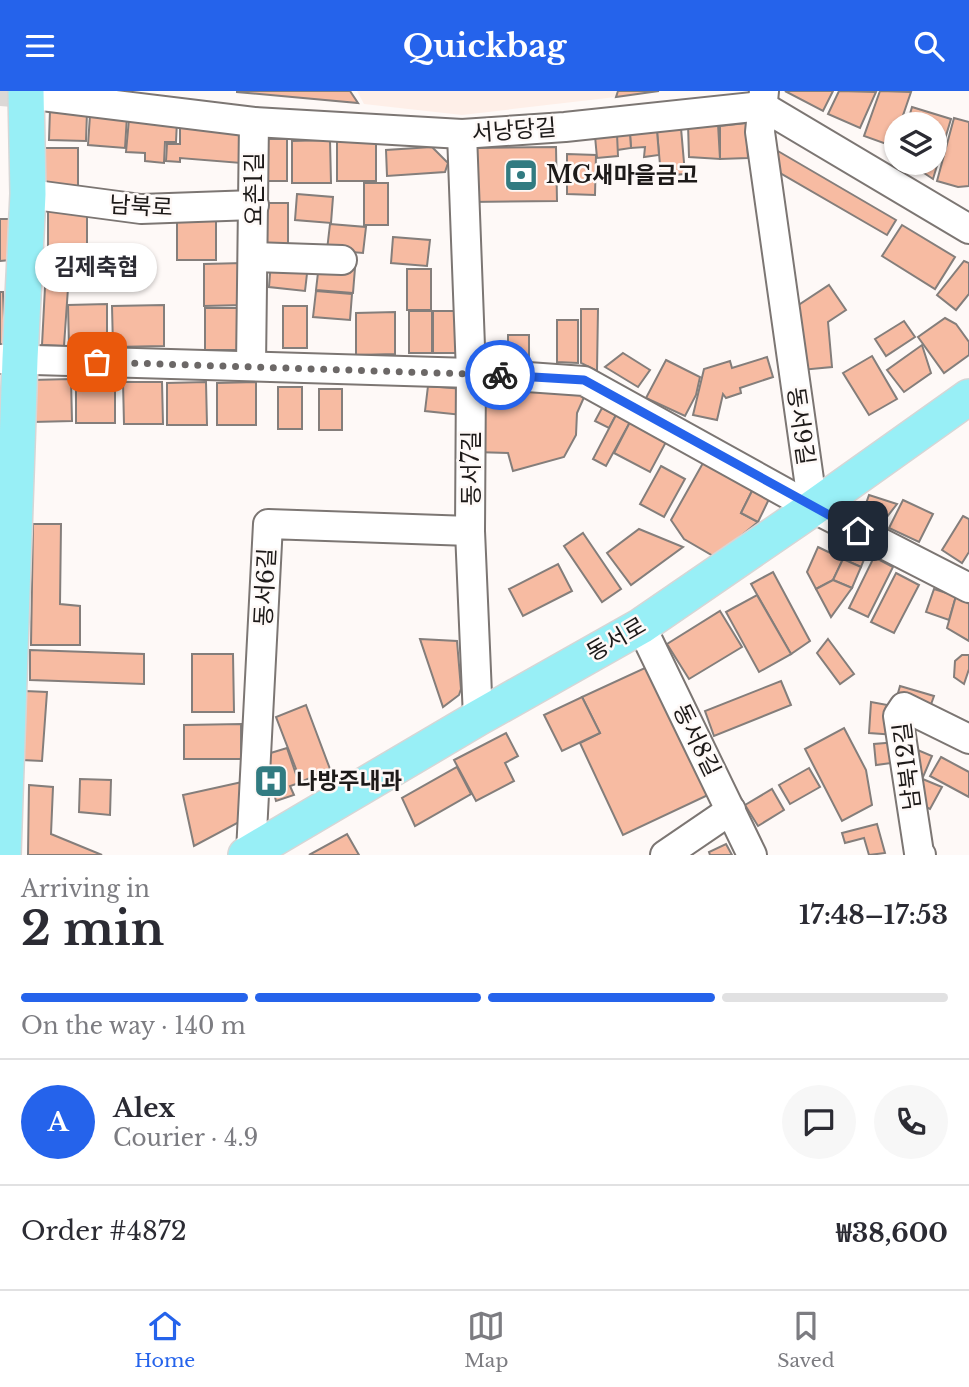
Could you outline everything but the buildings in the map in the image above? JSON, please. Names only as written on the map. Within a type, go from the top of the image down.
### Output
[{"type":"main road","points":[[3,855],[10,359],[28,194],[26,93]]},
{"type":"main road","name":"동서로","points":[[248,854],[478,718],[641,626],[969,397]]},
{"type":"street","name":"서낭당길","points":[[26,93],[254,122],[462,134],[565,127],[763,99]]},
{"type":"street","points":[[763,99],[969,229]]},
{"type":"street","name":"동서9길","points":[[763,99],[760,132],[813,508]]},
{"type":"street","name":"요촌1길","points":[[251,366],[254,122]]},
{"type":"street","name":"동서7길","points":[[462,134],[471,373],[470,531],[478,718]]},
{"type":"street","name":"남북로","points":[[28,194],[141,209],[254,205]]},
{"type":"street","name":"요촌1길","points":[[253,257],[342,260]]},
{"type":"street","name":"동서9길","points":[[10,359],[471,373],[584,380],[813,508]]},
{"type":"street","points":[[813,508],[969,588]]},
{"type":"street","name":"동서6길","points":[[248,854],[268,524],[470,531]]},
{"type":"street","name":"동서8길","points":[[641,626],[752,855]]},
{"type":"street","name":"남북12길","points":[[922,855],[919,853],[898,716],[904,707],[969,739]]},
{"type":"street","points":[[665,855],[731,810]]},
{"type":"shaded area","points":[[357,91],[618,91],[616,97],[462,115],[364,104]]},
{"type":"tunnel","points":[[0,92],[26,94]]},
{"type":"way so far","points":[[97,362],[500,375]]},
{"type":"place","name":"MG새마을금고","points":[[521,175]]},
{"type":"place","name":"김제축협","points":[[97,362]]},
{"type":"place","name":"나방주내과","points":[[271,781]]},
{"type":"route","points":[[500,375],[584,380],[858,531]]}]
